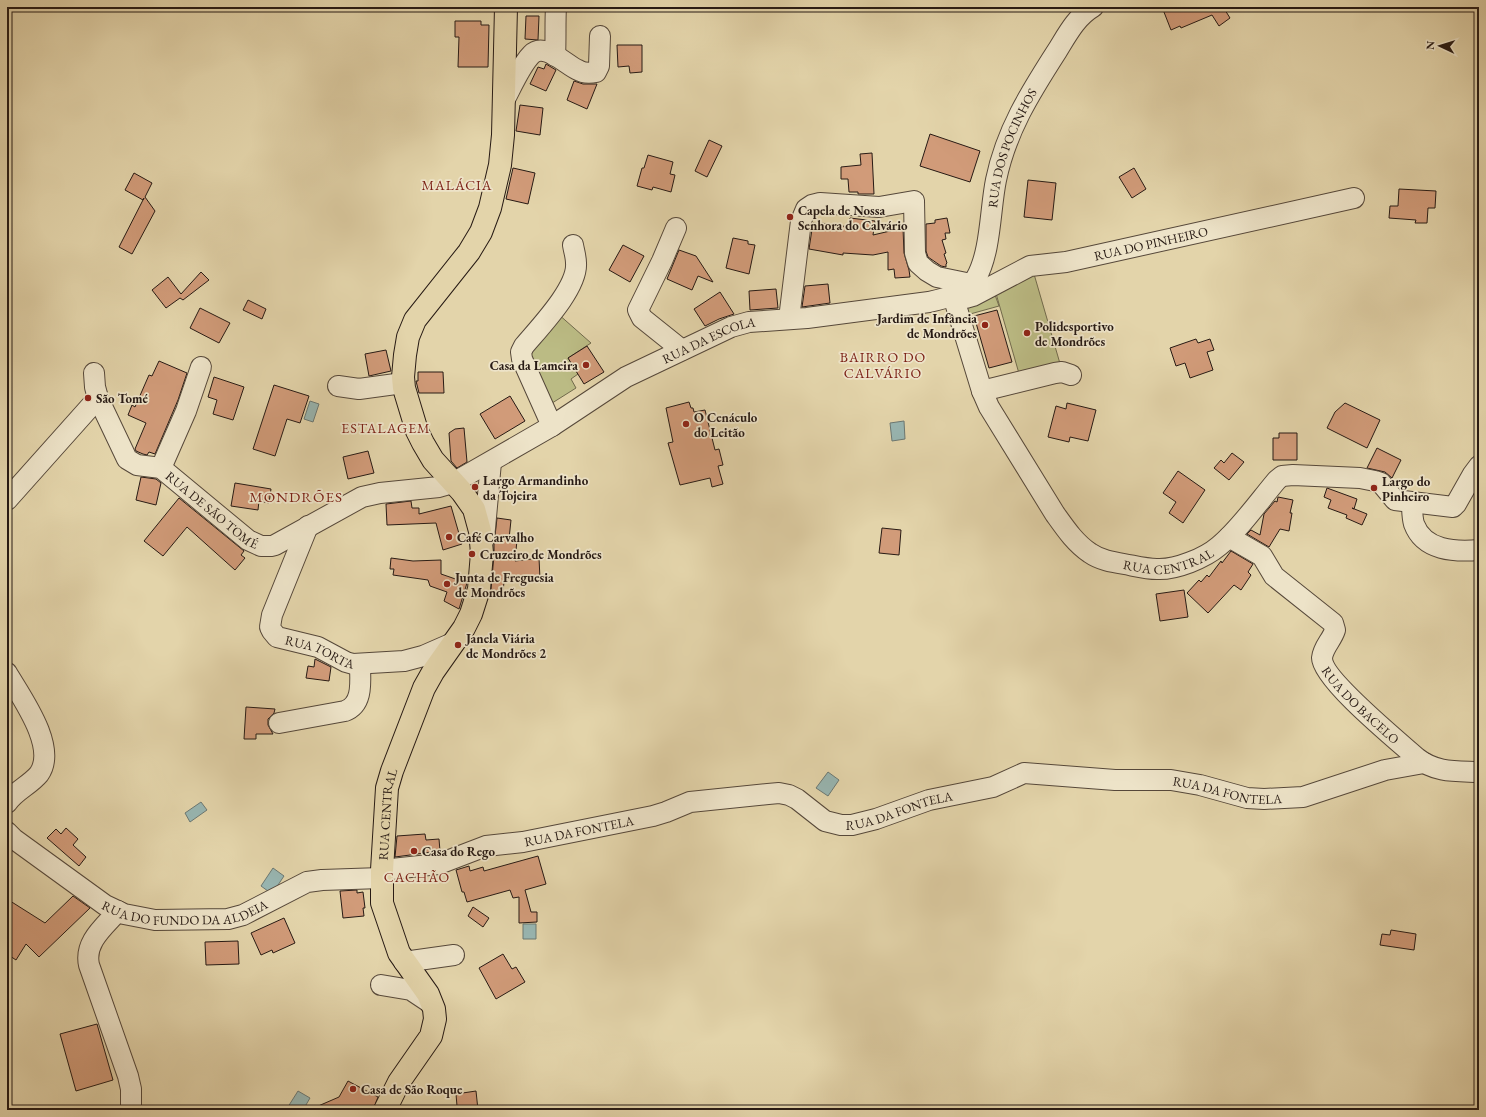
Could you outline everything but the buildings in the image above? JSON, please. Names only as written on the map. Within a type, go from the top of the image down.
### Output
[{"type":"main road","points":[[482,561],[482,539],[476,516],[466,498],[434,460],[423,444],[413,419],[403,383],[406,343],[412,325],[469,252],[481,232],[488,216],[500,165],[503,135],[506,7]]},
{"type":"main road","name":"RUA CENTRAL","points":[[385,1110],[399,1082],[431,1036],[435,1019],[428,994],[404,962],[397,949],[381,898],[381,874],[386,804],[390,780],[424,688],[433,672],[464,628],[474,606],[479,589],[482,561]]},
{"type":"street","name":"RUA DOS POCINHOS","points":[[953,296],[971,284],[979,271],[984,255],[998,170],[1016,118],[1030,93],[1070,31],[1082,15],[1093,7]]},
{"type":"street","points":[[504,101],[527,60],[533,53],[555,16]]},
{"type":"street","points":[[555,16],[555,56]]},
{"type":"street","points":[[533,53],[542,51],[555,56],[579,71],[596,72],[599,65],[600,36]]},
{"type":"street","name":"RUA DO PINHEIRO","points":[[953,296],[966,298],[973,296],[1030,266],[1066,262],[1354,198]]},
{"type":"street","points":[[789,319],[801,221],[806,209],[816,204],[879,207],[914,201],[915,253],[918,263],[937,277],[971,284]]},
{"type":"street","points":[[676,228],[638,310],[642,318],[682,350]]},
{"type":"street","points":[[552,426],[522,359],[521,352],[524,346],[558,305],[567,291],[576,268],[573,245]]},
{"type":"street","name":"RUA DA ESCOLA","points":[[491,462],[552,426],[626,378],[724,329],[737,325],[924,303],[953,296]]},
{"type":"street","name":"RUA CENTRAL","points":[[953,296],[982,391],[989,407],[1055,514],[1075,540],[1094,556],[1113,562],[1163,569],[1186,563],[1220,546],[1277,480],[1285,475],[1358,478],[1375,481],[1380,484],[1393,499],[1451,507],[1455,506],[1472,474],[1479,466]]},
{"type":"street","points":[[161,468],[186,411],[201,367]]},
{"type":"street","points":[[982,391],[1055,373],[1062,372],[1071,375]]},
{"type":"street","name":"RUA DE SÃO TOMÉ","points":[[94,373],[98,398],[127,460],[136,465],[161,468],[240,534],[256,544],[266,546],[275,545],[351,502],[368,495],[439,487],[453,483]]},
{"type":"street","points":[[338,386],[359,388],[403,383]]},
{"type":"street","points":[[7,500],[98,398]]},
{"type":"street","points":[[453,483],[491,462]]},
{"type":"street","points":[[482,561],[491,462]]},
{"type":"street","points":[[1412,502],[1415,524],[1426,541],[1436,547],[1450,550],[1479,550]]},
{"type":"street","name":"RUA TORTA","points":[[308,526],[272,614],[270,623],[272,631],[277,637],[318,647],[346,662],[360,664],[404,661],[423,656],[455,642]]},
{"type":"street","name":"RUA DO BACELO","points":[[1229,537],[1262,556],[1274,576],[1333,623],[1335,630],[1322,656],[1323,663],[1326,671],[1345,693],[1424,764],[1431,768],[1441,770],[1479,772]]},
{"type":"street","points":[[279,723],[345,711],[353,706],[359,695],[360,664]]},
{"type":"street","points":[[7,673],[39,730],[44,743],[45,754],[43,765],[39,774],[7,803]]},
{"type":"street","name":"RUA DA FONTELA","points":[[381,874],[439,864],[486,846],[523,842],[653,816],[690,802],[779,793],[797,799],[825,821],[837,824],[852,825],[876,819],[929,800],[993,787],[1024,773],[1115,780],[1171,780],[1200,785],[1247,798],[1264,799],[1304,797],[1385,770],[1424,764]]},
{"type":"street","name":"RUA DO FUNDO DA ALDEIA","points":[[7,832],[14,839],[105,905],[118,912],[160,921],[228,919],[243,915],[307,882],[381,874]]},
{"type":"street","points":[[118,912],[93,939],[88,950],[88,957],[128,1076],[131,1093],[131,1110]]},
{"type":"street","points":[[404,962],[454,955]]},
{"type":"street","points":[[381,984],[410,990],[432,1004]]},
{"type":"green space","name":"Polidesportivo de Mondrões","points":[[1034,274],[1061,367],[1020,377],[995,290]]},
{"type":"green space","points":[[994,292],[999,306],[963,316],[961,309]]},
{"type":"green space","points":[[557,313],[591,343],[568,358],[578,374],[571,379],[576,388],[549,405],[525,354]]},
{"type":"water","points":[[310,401],[319,404],[313,422],[304,419]]},
{"type":"water","points":[[904,421],[905,439],[892,441],[890,423]]},
{"type":"water","points":[[828,772],[839,780],[828,796],[816,788]]},
{"type":"water","points":[[201,802],[207,810],[190,822],[185,813]]},
{"type":"water","points":[[273,868],[284,876],[272,894],[261,886]]},
{"type":"water","points":[[523,924],[536,924],[536,939],[523,939]]},
{"type":"water","points":[[298,1091],[310,1098],[303,1110],[286,1110]]},
{"type":"place","name":"Capela de Nossa Senhora do Calvário","points":[[790,217]]},
{"type":"place","name":"Jardim de Infância de Mondrões","points":[[985,325]]},
{"type":"place","name":"Polidesportivo de Mondrões","points":[[1027,333]]},
{"type":"place","name":"Casa da Lameira","points":[[586,365]]},
{"type":"place","name":"São Tomé","points":[[88,398]]},
{"type":"place","name":"O Cenáculo do Leitão","points":[[686,424]]},
{"type":"place","name":"Largo Armandinho da Tojeira","points":[[475,487]]},
{"type":"place","name":"Largo do Pinheiro","points":[[1374,488]]},
{"type":"place","name":"Café Carvalho","points":[[449,537]]},
{"type":"place","name":"Cruzeiro de Mondrões","points":[[472,554]]},
{"type":"place","name":"Junta de Freguesia de Mondrões","points":[[447,584]]},
{"type":"place","name":"Janela Viária de Mondrões 2","points":[[458,645]]},
{"type":"place","name":"Casa do Rego","points":[[414,851]]},
{"type":"place","name":"Casa de São Roque","points":[[353,1089]]},
{"type":"district","name":"MALÁCIA","points":[[457,185]]},
{"type":"district","name":"BAIRRO DO CALVÁRIO","points":[[883,366]]},
{"type":"district","name":"ESTALAGEM","points":[[386,428]]},
{"type":"district","name":"MONDRÕES","points":[[296,496]]},
{"type":"district","name":"CACHÃO","points":[[417,877]]}]
